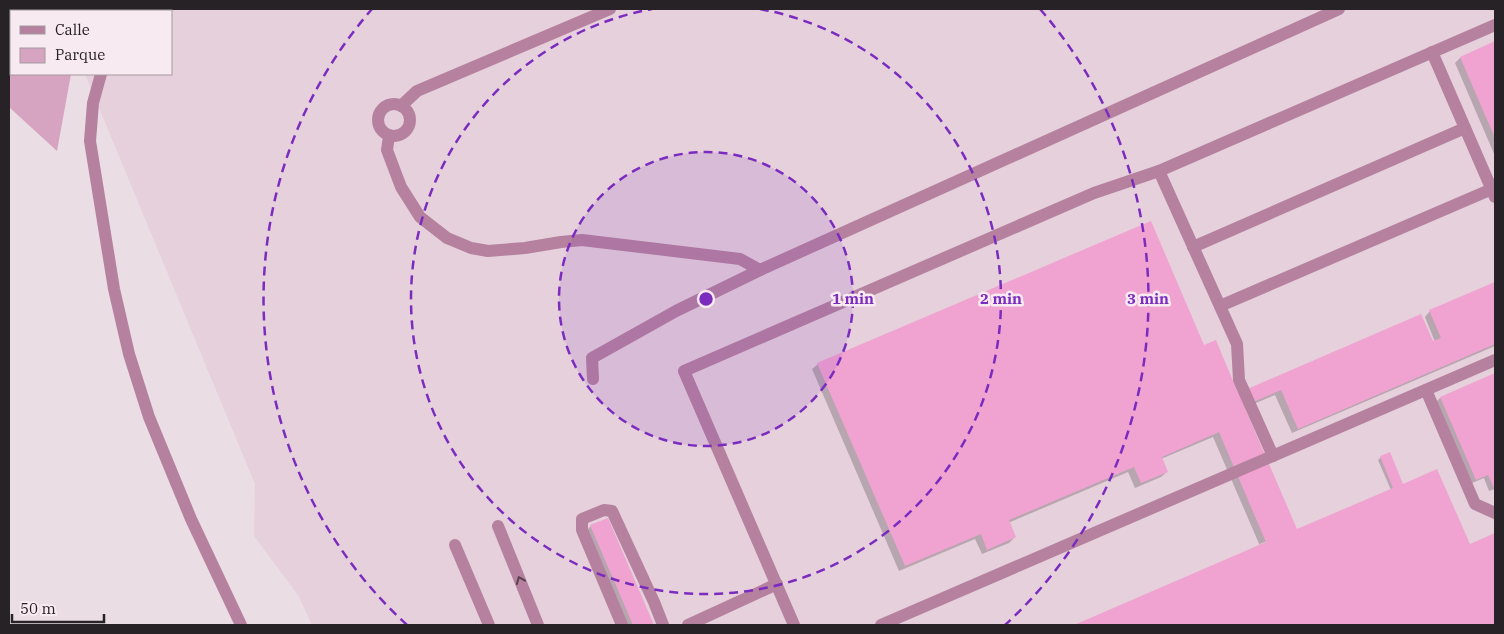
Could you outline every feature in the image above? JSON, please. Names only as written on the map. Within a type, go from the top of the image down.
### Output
[{"type":"street","points":[[401,106],[417,91],[610,9]]},
{"type":"street","points":[[593,379],[592,358],[676,311],[760,270],[1340,9]]},
{"type":"street","points":[[794,625],[684,371],[1094,194],[1159,171],[1495,25]]},
{"type":"street","points":[[1220,306],[1494,193],[1432,52]]},
{"type":"street","points":[[101,75],[93,103],[90,141],[114,289],[129,354],[149,417],[184,502],[241,625]]},
{"type":"street","points":[[393,104],[401,106],[410,117],[408,128],[400,135],[395,137],[389,136],[380,129],[378,119],[380,113],[393,104]]},
{"type":"street","points":[[1193,247],[1465,128]]},
{"type":"street","points":[[389,136],[387,150],[401,186],[420,217],[447,238],[471,248],[488,251],[582,240],[740,259],[760,270]]},
{"type":"street","points":[[1159,171],[1237,344],[1239,380],[1273,456]]},
{"type":"street","points":[[888,624],[1495,360]]},
{"type":"street","points":[[1426,390],[1475,504],[1495,513]]},
{"type":"street","points":[[622,625],[582,530],[582,519],[604,510],[612,511],[663,625]]},
{"type":"street","points":[[498,526],[538,625]]},
{"type":"street","points":[[455,545],[489,625]]},
{"type":"street","points":[[688,625],[776,584]]},
{"type":"shaded area","points":[[1495,9],[1495,625],[312,625],[298,595],[254,536],[255,484],[85,75],[172,75],[172,10],[82,10]]},
{"type":"green space","points":[[9,9],[82,9],[10,10],[10,75],[71,75],[57,151],[9,107]]},
{"type":"building","points":[[1495,41],[1495,138],[1460,57]]},
{"type":"building","points":[[1151,221],[1204,345],[1216,340],[1238,393],[1421,314],[1433,341],[1441,338],[1429,310],[1495,282],[1495,344],[1298,429],[1281,390],[1244,406],[1297,529],[1393,488],[1380,456],[1390,452],[1403,484],[1437,469],[1470,544],[1495,533],[1495,625],[1074,625],[1266,542],[1219,432],[1162,457],[1168,472],[1141,483],[1134,467],[1009,520],[1016,537],[987,550],[981,534],[905,566],[817,363]]},
{"type":"building","points":[[1495,373],[1494,488],[1488,475],[1476,480],[1440,397]]},
{"type":"building","points":[[608,518],[654,625],[633,625],[590,525]]}]
